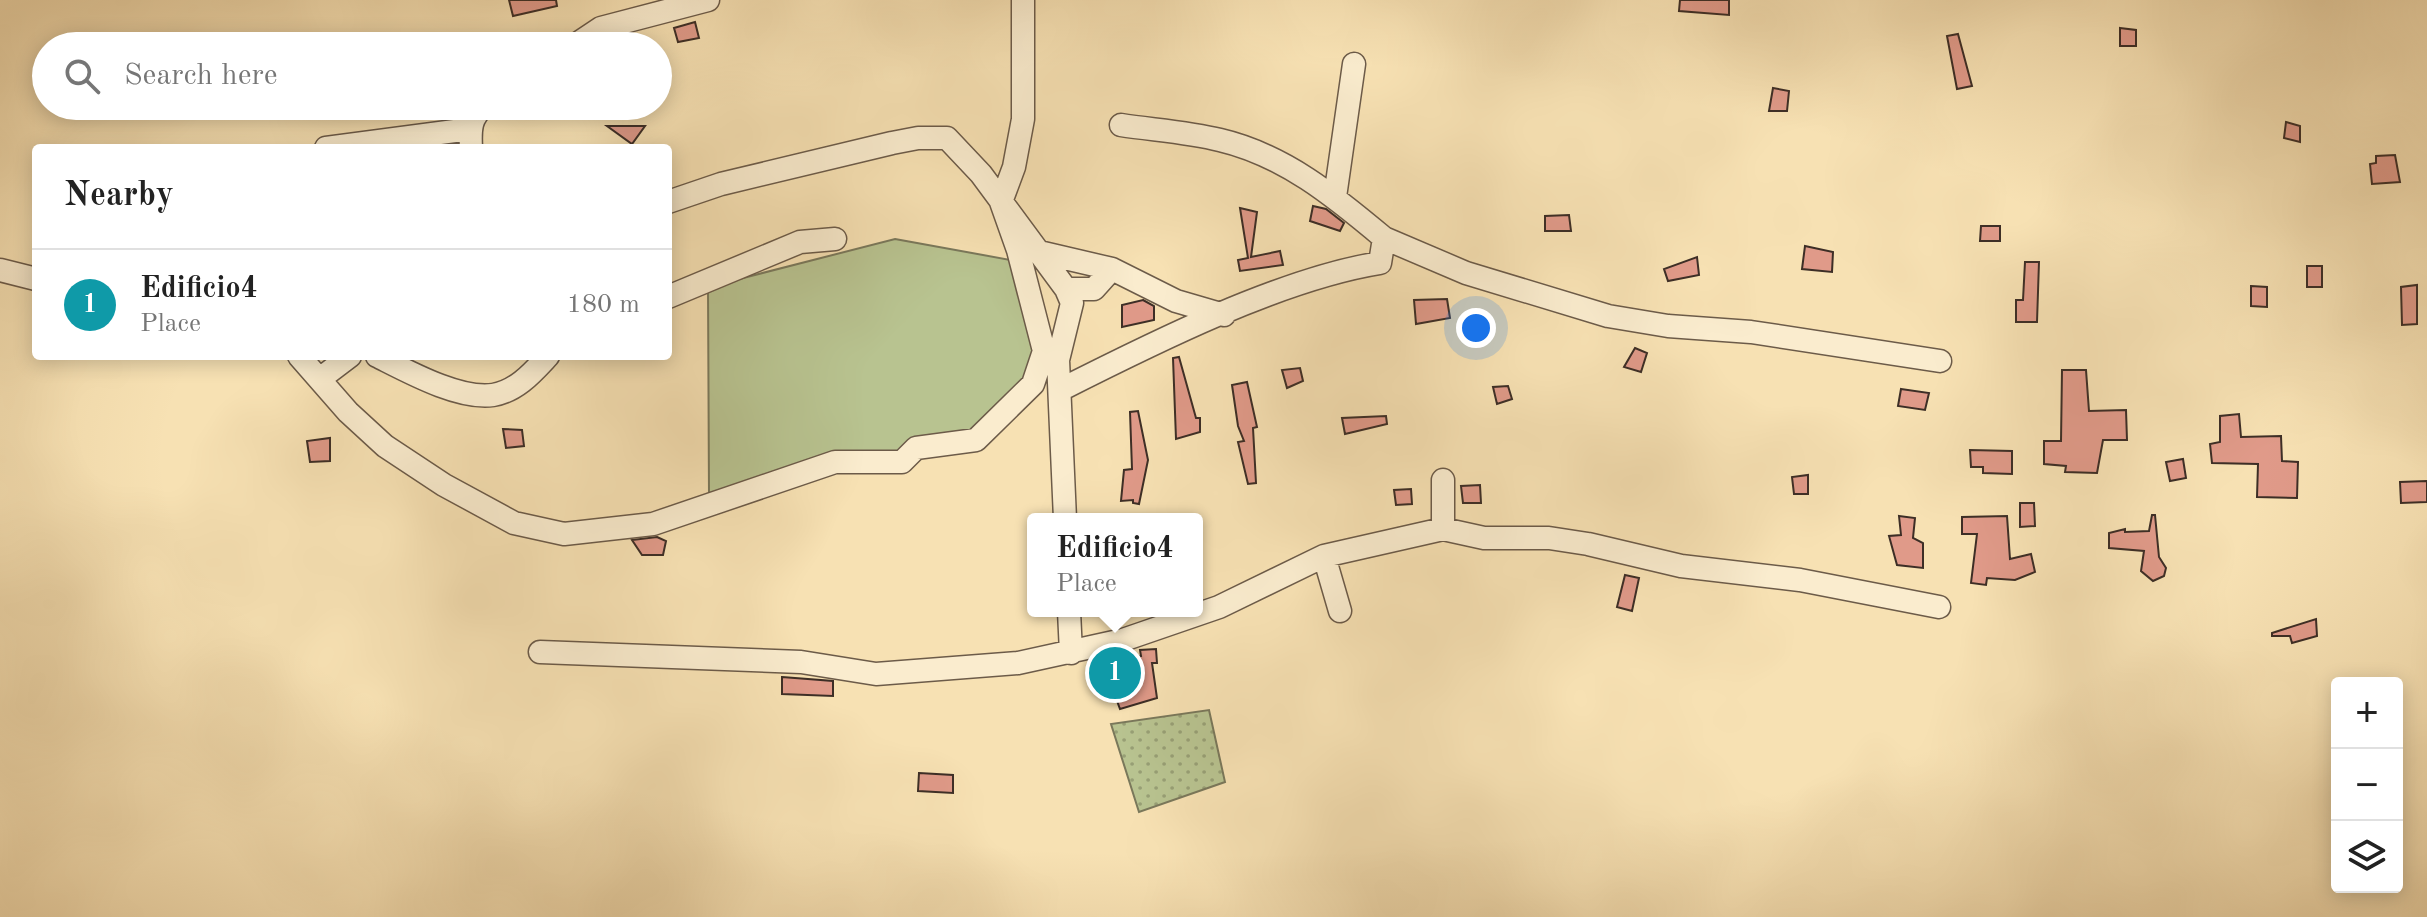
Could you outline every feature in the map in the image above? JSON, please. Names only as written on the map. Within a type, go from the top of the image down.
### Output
[{"type":"street","points":[[595,32],[708,0]]},
{"type":"street","points":[[303,360],[348,412],[385,446],[444,485],[514,523],[564,534],[653,524],[835,462],[902,462],[916,448],[976,440],[1033,384],[1044,351],[1018,250],[1001,202],[1014,167],[1023,119],[1023,0]]},
{"type":"street","points":[[1335,197],[1354,64]]},
{"type":"street","points":[[1121,125],[1221,140],[1287,165],[1335,197],[1384,238],[1466,273],[1608,316],[1668,326],[1751,332],[1940,361]]},
{"type":"street","points":[[672,201],[804,164],[918,138],[947,138],[981,174],[1066,289],[1072,303],[1058,360],[1065,513]]},
{"type":"street","points":[[390,144],[470,139]]},
{"type":"street","points":[[1380,263],[1384,238]]},
{"type":"street","points":[[672,295],[800,242],[835,239]]},
{"type":"street","points":[[1039,252],[1112,269],[1176,301],[1224,315]]},
{"type":"street","points":[[1060,390],[1224,315],[1343,269],[1426,256]]},
{"type":"street","points":[[1066,289],[1094,289],[1112,269]]},
{"type":"street","points":[[0,270],[32,278]]},
{"type":"street","points":[[321,378],[345,360]]},
{"type":"street","points":[[385,360],[434,385],[492,395],[527,379],[544,360]]},
{"type":"street","points":[[1443,480],[1443,529]]},
{"type":"street","points":[[1203,612],[1324,556],[1443,529],[1484,538],[1549,538],[1588,544],[1681,566],[1800,580],[1939,607]]},
{"type":"street","points":[[1324,556],[1340,611]]},
{"type":"street","points":[[1069,617],[1071,653]]},
{"type":"street","points":[[540,652],[801,662],[876,674],[1018,663],[1123,640],[1190,617]]},
{"type":"green space","points":[[895,239],[1016,261],[1036,348],[1026,379],[972,432],[899,454],[709,495],[708,287]]},
{"type":"green space","points":[[1209,710],[1225,782],[1139,812],[1111,724]]},
{"type":"building","points":[[509,0],[556,0],[557,6],[513,16]]},
{"type":"building","points":[[1680,0],[1729,0],[1729,15],[1679,11]]},
{"type":"building","points":[[695,22],[699,38],[678,42],[674,28]]},
{"type":"building","points":[[2120,28],[2136,30],[2136,46],[2120,46]]},
{"type":"building","points":[[1958,34],[1972,86],[1957,89],[1947,36]]},
{"type":"building","points":[[1773,88],[1789,91],[1787,111],[1769,111]]},
{"type":"building","points":[[2286,122],[2300,126],[2300,142],[2284,138]]},
{"type":"building","points":[[607,126],[645,126],[632,144]]},
{"type":"building","points":[[2395,155],[2400,182],[2372,184],[2370,164],[2376,163],[2376,156]]},
{"type":"building","points":[[1313,206],[1326,209],[1344,223],[1340,231],[1310,221]]},
{"type":"building","points":[[1240,208],[1257,212],[1251,257],[1280,251],[1283,265],[1240,271],[1238,260],[1248,258]]},
{"type":"building","points":[[1569,215],[1571,231],[1545,231],[1545,216]]},
{"type":"building","points":[[1981,226],[2000,226],[2000,241],[1980,241]]},
{"type":"building","points":[[1805,246],[1833,252],[1832,272],[1802,269]]},
{"type":"building","points":[[1697,257],[1699,275],[1668,281],[1664,269]]},
{"type":"building","points":[[2025,262],[2039,262],[2037,322],[2016,322],[2016,300],[2023,300]]},
{"type":"building","points":[[2307,266],[2322,266],[2322,287],[2307,287]]},
{"type":"building","points":[[2417,285],[2417,324],[2402,325],[2401,287]]},
{"type":"building","points":[[2251,286],[2267,287],[2267,307],[2251,306]]},
{"type":"building","points":[[1447,299],[1450,318],[1416,324],[1414,300]]},
{"type":"building","points":[[1143,300],[1154,306],[1154,320],[1122,327],[1122,305]]},
{"type":"building","points":[[1635,348],[1647,353],[1641,372],[1624,367]]},
{"type":"building","points":[[1179,357],[1196,418],[1200,418],[1200,432],[1176,439],[1173,358]]},
{"type":"building","points":[[1300,368],[1303,381],[1287,388],[1282,370]]},
{"type":"building","points":[[2062,370],[2086,370],[2089,411],[2126,410],[2127,440],[2103,440],[2097,473],[2065,472],[2066,466],[2044,464],[2044,441],[2061,441]]},
{"type":"building","points":[[1247,382],[1257,427],[1253,428],[1256,483],[1248,484],[1238,442],[1244,441],[1238,426],[1232,385]]},
{"type":"building","points":[[1508,386],[1512,399],[1497,404],[1493,387]]},
{"type":"building","points":[[1901,389],[1929,393],[1925,410],[1898,406]]},
{"type":"building","points":[[1138,411],[1148,460],[1139,504],[1133,503],[1133,500],[1121,501],[1124,470],[1132,469],[1130,412]]},
{"type":"building","points":[[2239,414],[2241,437],[2281,436],[2282,461],[2298,462],[2297,498],[2257,497],[2258,464],[2212,463],[2210,444],[2220,442],[2220,416]]},
{"type":"building","points":[[1386,416],[1387,424],[1345,434],[1342,418]]},
{"type":"building","points":[[503,429],[522,430],[524,446],[506,448]]},
{"type":"building","points":[[330,438],[330,461],[310,462],[307,441]]},
{"type":"building","points":[[1970,450],[2012,451],[2012,474],[1983,473],[1983,467],[1971,467]]},
{"type":"building","points":[[2183,459],[2186,478],[2170,481],[2166,462]]},
{"type":"building","points":[[1808,475],[1808,494],[1794,494],[1792,477]]},
{"type":"building","points":[[2427,481],[2427,502],[2401,503],[2400,482]]},
{"type":"building","points":[[1480,485],[1481,503],[1463,503],[1461,486]]},
{"type":"building","points":[[1411,489],[1412,504],[1396,505],[1394,490]]},
{"type":"building","points":[[2020,503],[2034,503],[2035,526],[2020,527]]},
{"type":"building","points":[[2152,515],[2155,515],[2159,557],[2166,568],[2164,576],[2153,581],[2141,571],[2144,551],[2109,548],[2109,533],[2125,529],[2125,532],[2149,531]]},
{"type":"building","points":[[1899,516],[1915,518],[1913,538],[1923,543],[1923,568],[1897,565],[1889,536],[1901,535]]},
{"type":"building","points":[[2007,516],[2010,559],[2031,554],[2035,572],[2015,580],[1987,578],[1986,585],[1971,583],[1977,534],[1962,534],[1962,517]]},
{"type":"building","points":[[657,537],[666,541],[663,555],[642,555],[632,540]]},
{"type":"building","points":[[1625,575],[1639,578],[1632,611],[1617,607]]},
{"type":"building","points":[[2316,619],[2317,636],[2292,643],[2290,636],[2272,636],[2272,633]]},
{"type":"building","points":[[1156,649],[1157,663],[1152,663],[1157,698],[1120,709],[1105,668],[1141,656],[1140,650]]},
{"type":"building","points":[[782,677],[833,681],[833,696],[782,694]]},
{"type":"building","points":[[919,773],[953,775],[953,793],[918,791]]},
{"type":"place","name":"Edificio4","points":[[1115,673]]}]
